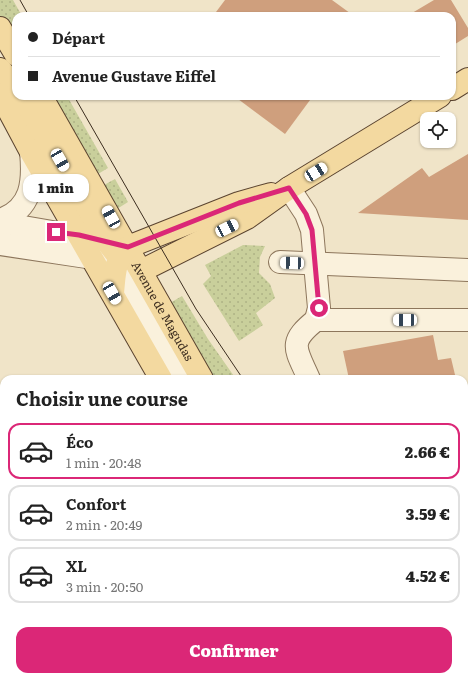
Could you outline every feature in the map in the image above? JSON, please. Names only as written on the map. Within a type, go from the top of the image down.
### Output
[{"type":"main road","points":[[0,28],[12,48]]},
{"type":"main road","points":[[0,68],[12,83]]},
{"type":"main road","points":[[456,86],[468,79]]},
{"type":"main road","points":[[0,94],[31,152],[79,235]]},
{"type":"main road","points":[[24,100],[111,254],[239,203],[289,188]]},
{"type":"main road","name":"Avenue de Magudas","points":[[43,100],[111,217],[112,293],[159,375]]},
{"type":"main road","points":[[141,271],[247,218],[289,188],[433,100]]},
{"type":"main road","name":"Avenue de Magudas","points":[[111,254],[141,271],[200,375]]},
{"type":"street","points":[[0,222],[18,211],[25,201],[31,187],[33,173],[31,152]]},
{"type":"street","points":[[289,188],[306,214],[312,230],[319,308],[316,320],[305,329],[298,338],[295,349],[307,375]]},
{"type":"street","points":[[0,222],[79,235],[111,254],[179,375]]},
{"type":"street","points":[[0,244],[111,254]]},
{"type":"street","points":[[280,262],[468,270]]},
{"type":"street","points":[[316,320],[468,320]]},
{"type":"green space","points":[[0,0],[13,0],[20,12],[12,12],[12,36],[0,16]]},
{"type":"green space","points":[[53,100],[69,100],[108,168],[98,174]]},
{"type":"green space","points":[[115,179],[128,202],[117,209],[104,185]]},
{"type":"green space","points":[[243,245],[265,246],[260,257],[259,273],[270,284],[275,298],[256,313],[263,325],[239,341],[203,284],[211,276],[205,265]]},
{"type":"green space","points":[[182,296],[208,339],[233,375],[211,375],[170,303]]},
{"type":"building","points":[[225,0],[332,0],[348,12],[216,12]]},
{"type":"building","points":[[434,0],[451,0],[468,28],[468,36],[456,44],[456,12],[414,12]]},
{"type":"building","points":[[239,100],[310,100],[285,134]]},
{"type":"building","points":[[468,154],[468,220],[358,213],[422,168],[429,177]]},
{"type":"building","points":[[433,335],[438,360],[451,358],[455,375],[348,375],[343,351]]},
{"type":"tram line","points":[[20,0],[27,12]]},
{"type":"tram line","points":[[76,100],[196,309],[240,375]]},
{"type":"route","points":[[56,232],[79,235],[128,247],[239,203],[289,188],[306,214],[312,230],[319,308]]}]
